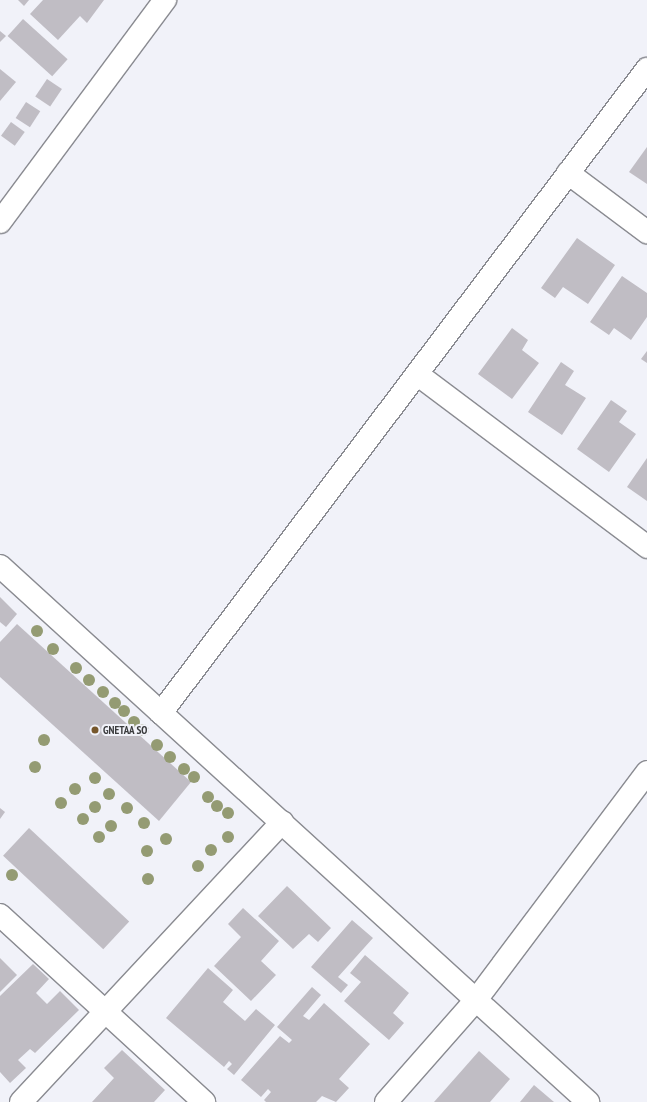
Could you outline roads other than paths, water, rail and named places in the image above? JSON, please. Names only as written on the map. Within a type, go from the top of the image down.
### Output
[{"type":"street","points":[[1,217],[162,1]]},
{"type":"street","points":[[161,713],[647,69]]},
{"type":"street","points":[[568,173],[647,232]]},
{"type":"street","points":[[417,374],[647,547]]},
{"type":"street","points":[[0,566],[588,1102]]},
{"type":"street","points":[[386,1102],[476,1000],[647,772]]},
{"type":"street","points":[[21,1102],[282,822]]},
{"type":"street","points":[[0,915],[204,1102]]},
{"type":"place","name":"GNETAA SO","points":[[95,730]]}]
